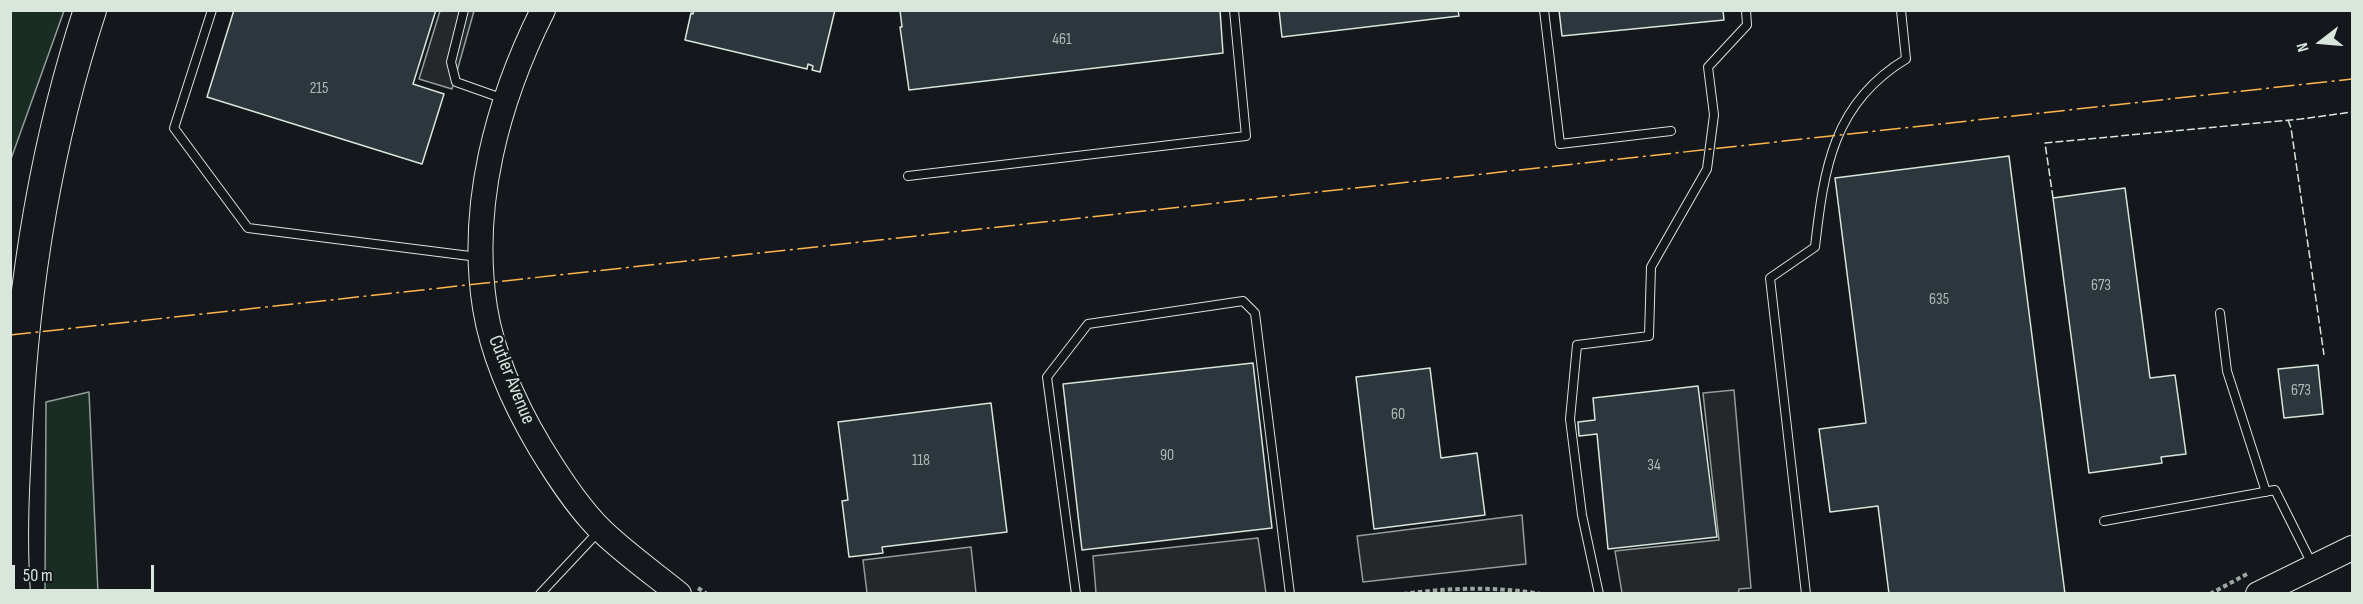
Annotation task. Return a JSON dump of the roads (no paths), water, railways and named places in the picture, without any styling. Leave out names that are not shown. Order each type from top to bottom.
[{"type":"highway","points":[[14,594],[13,474],[18,372],[26,292],[46,171],[70,73],[90,10]]},
{"type":"street","name":"Cutler Avenue","points":[[543,10],[504,99],[482,197],[480,258],[485,309],[498,360],[527,424],[555,472],[600,529],[633,558],[684,588]]},
{"type":"street","points":[[2258,594],[2352,548]]},
{"type":"lane","points":[[212,10],[174,128],[248,228],[480,258]]},
{"type":"lane","points":[[464,10],[451,62],[456,82],[504,99]]},
{"type":"lane","points":[[908,176],[1246,136],[1234,10]]},
{"type":"lane","points":[[1544,10],[1560,144],[1671,132]]},
{"type":"lane","points":[[1599,594],[1582,515],[1570,419],[1577,345],[1649,336],[1651,267],[1707,169],[1714,115],[1708,67],[1747,25],[1746,10]]},
{"type":"lane","points":[[1806,594],[1770,278],[1815,247],[1822,184],[1841,127],[1863,92],[1892,67],[1906,59],[1901,10]]},
{"type":"lane","points":[[1076,594],[1047,377],[1088,324],[1243,301],[1255,313],[1290,594]]},
{"type":"lane","points":[[2220,313],[2227,371],[2266,492]]},
{"type":"lane","points":[[2104,521],[2275,490],[2313,566]]},
{"type":"lane","points":[[540,594],[600,529]]}]
